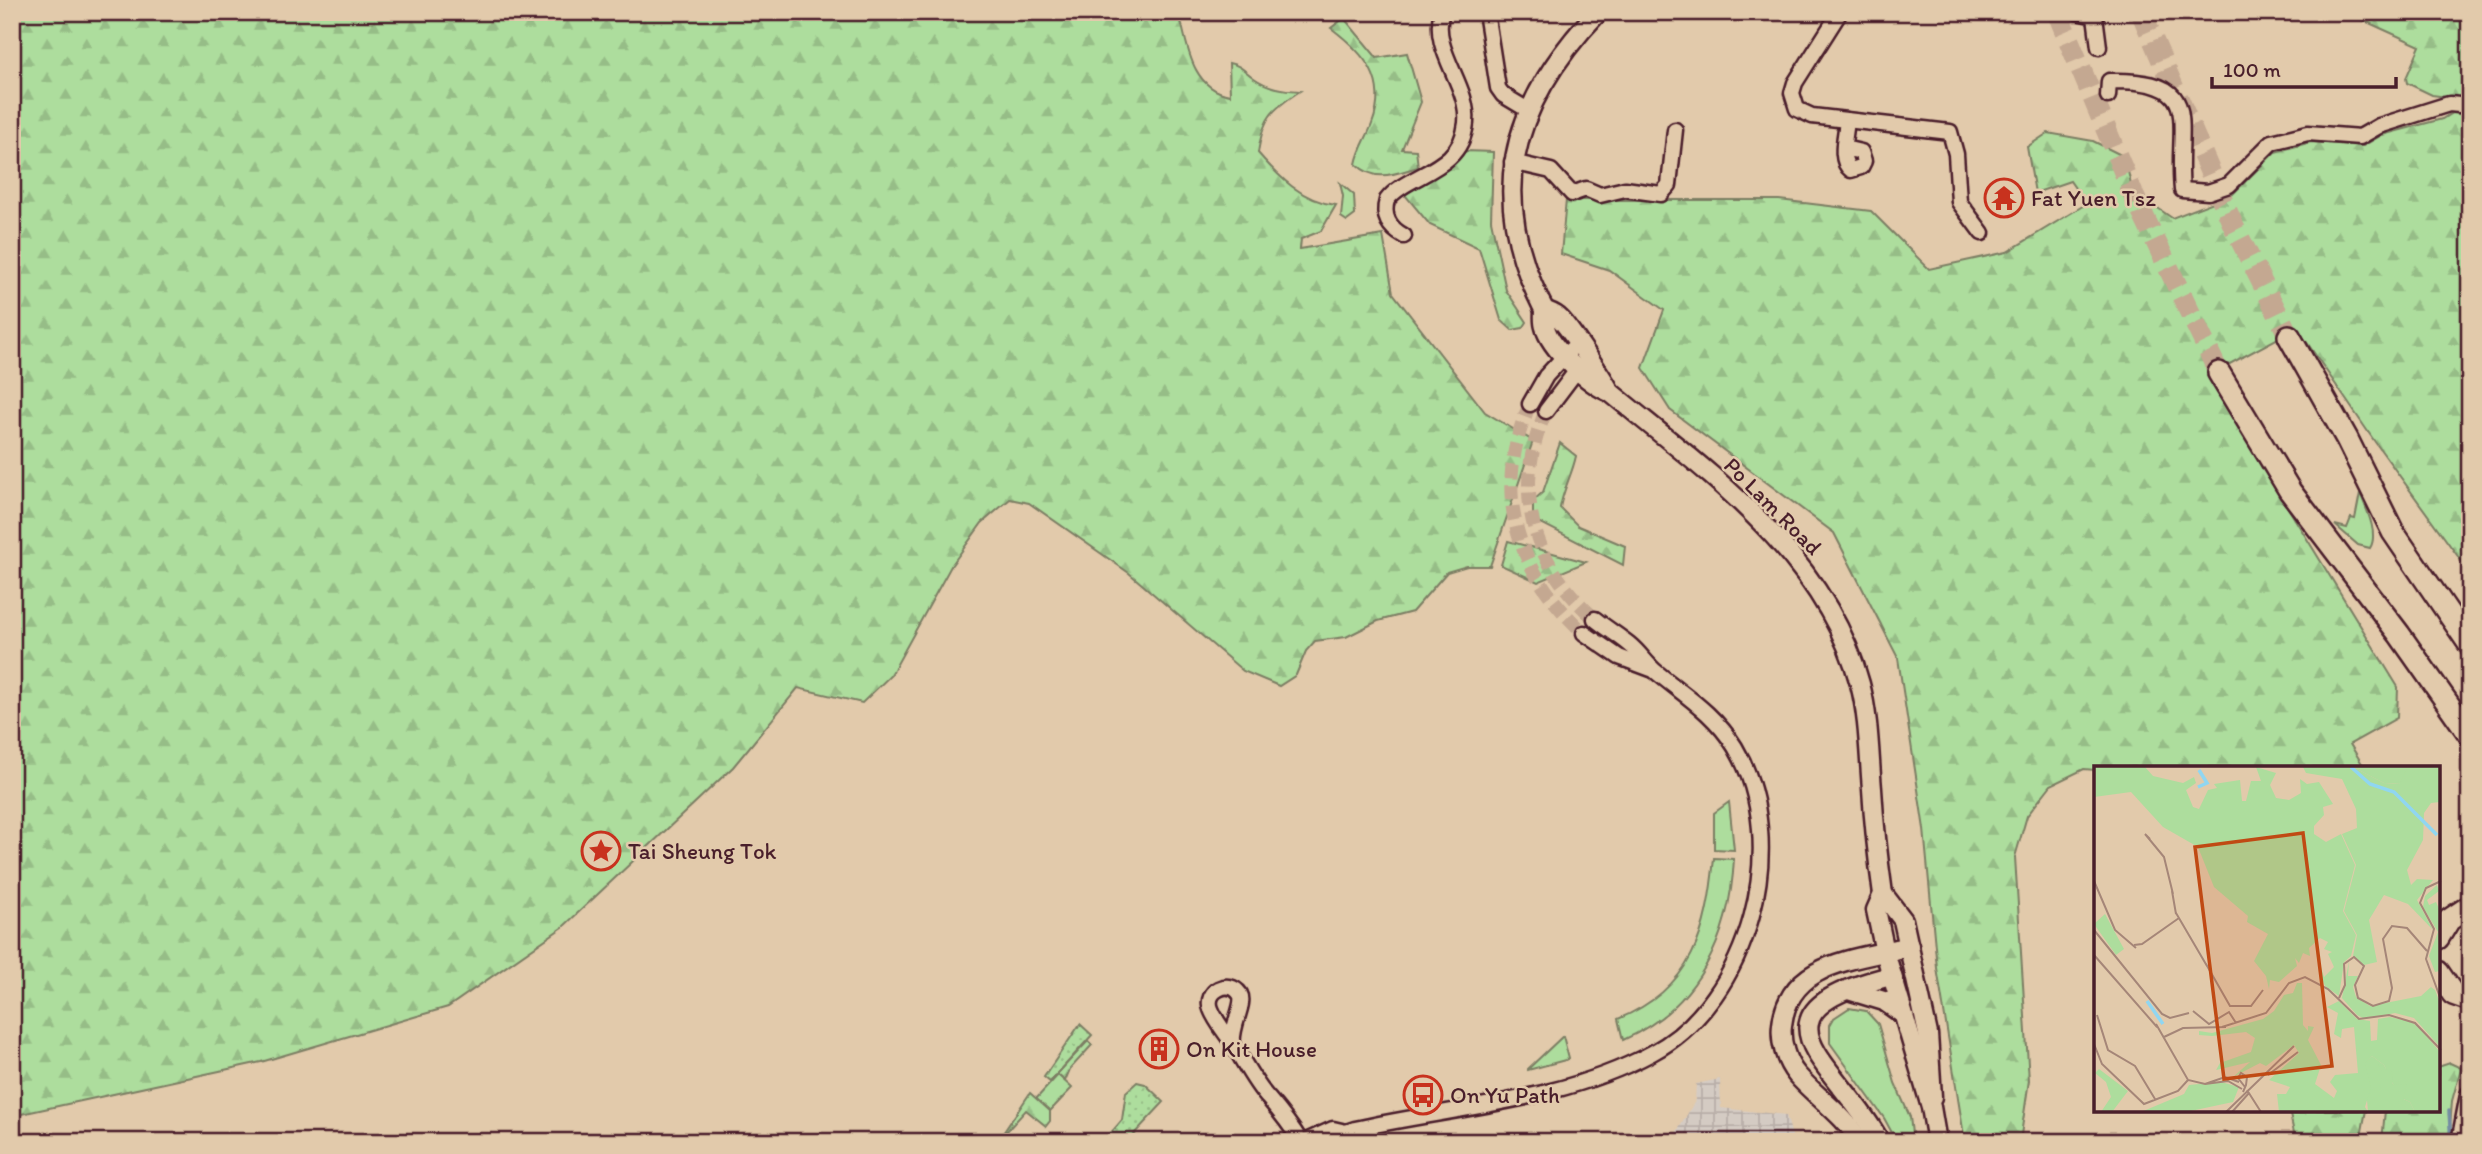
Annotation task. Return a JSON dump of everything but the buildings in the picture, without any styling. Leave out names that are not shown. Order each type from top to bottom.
[{"type":"highway","points":[[2289,336],[2347,439],[2393,532],[2470,645]]},
{"type":"highway","points":[[2219,373],[2290,491],[2399,634],[2470,735]]},
{"type":"highway","points":[[2440,936],[2449,920],[2470,906]]},
{"type":"highway","points":[[2440,975],[2454,994],[2470,1000]]},
{"type":"main road","points":[[1571,349],[1544,310],[1532,284],[1515,229],[1510,186],[1512,162],[1528,110],[1553,65],[1598,12]]},
{"type":"main road","name":"Po Lam Road","points":[[1571,349],[1572,375],[1609,392],[1687,456],[1785,546],[1836,618],[1855,670],[1864,708],[1883,894],[1876,909],[1897,949],[1928,1034],[1933,1079],[1931,1107]]},
{"type":"main road","name":"Po Lam Road","points":[[1571,349],[1605,378],[1609,392]]},
{"type":"main road","name":"Po Lam Road","points":[[1883,894],[1893,904],[1895,912],[1892,924],[1897,949],[1891,976],[1931,1107],[1937,1142]]},
{"type":"main road","points":[[1860,1142],[1840,1113],[1796,1074],[1782,1044],[1781,1028],[1790,996],[1813,972],[1828,965],[1897,949]]},
{"type":"main road","points":[[1880,1142],[1866,1118],[1816,1056],[1811,1044],[1811,1020],[1818,1006],[1829,996],[1891,976]]},
{"type":"main road","points":[[1847,990],[1884,1002],[1901,1013]]},
{"type":"main road","points":[[2462,1137],[2470,1095]]},
{"type":"street","points":[[1404,236],[1390,227],[1384,208],[1387,200],[1446,160],[1463,136],[1466,123],[1461,92],[1442,41],[1442,12]]},
{"type":"street","points":[[1486,12],[1498,88],[1503,95],[1528,110]]},
{"type":"street","points":[[1840,12],[1792,93],[1797,109],[1804,114],[1950,132],[1956,154],[1959,202],[1982,233]]},
{"type":"street","points":[[2077,12],[2095,16],[2099,47]]},
{"type":"street","points":[[2108,96],[2109,81],[2156,84],[2173,95],[2182,123],[2178,158],[2182,190],[2208,192],[2229,185],[2239,178],[2272,142],[2308,133],[2360,137],[2379,125],[2439,110],[2449,104],[2470,106]]},
{"type":"street","points":[[1844,148],[1847,120]]},
{"type":"street","points":[[1512,162],[1551,171],[1572,194],[1586,189],[1600,195],[1625,189],[1661,194],[1669,185],[1675,130]]},
{"type":"street","points":[[1530,404],[1546,376],[1571,349]]},
{"type":"street","points":[[1546,411],[1572,375]]},
{"type":"street","points":[[1233,1045],[1232,1028],[1242,999],[1230,987],[1217,989],[1211,996],[1213,1013],[1233,1045],[1268,1099],[1283,1113],[1303,1142],[1332,1129],[1341,1137],[1500,1102],[1633,1062],[1682,1034],[1720,992],[1737,958],[1754,901],[1759,855],[1756,803],[1743,762],[1725,732],[1706,710],[1595,619]]},
{"type":"street","points":[[1584,633],[1619,657],[1656,671]]},
{"type":"street","points":[[1213,1013],[1227,1020],[1237,1015]]},
{"type":"street","points":[[1268,1099],[1273,1115],[1290,1142]]},
{"type":"shaded area","points":[[1720,1079],[1721,1108],[1786,1115],[1794,1142],[1671,1142],[1695,1101],[1696,1084]]},
{"type":"green space","points":[[12,12],[1128,12],[1147,20],[1156,12],[1179,12],[1193,63],[1199,75],[1217,91],[1230,95],[1229,63],[1265,84],[1300,91],[1270,116],[1258,153],[1283,179],[1302,193],[1324,203],[1336,205],[1321,231],[1301,239],[1300,249],[1383,235],[1393,293],[1485,412],[1533,441],[1490,566],[1467,566],[1447,572],[1412,612],[1378,621],[1346,637],[1315,641],[1306,651],[1296,675],[1279,686],[1243,671],[1129,573],[1029,503],[1010,499],[982,523],[951,566],[891,675],[862,703],[798,688],[733,767],[563,927],[448,1007],[261,1062],[12,1116]]},
{"type":"green space","points":[[2345,12],[2470,12],[2470,100],[2432,95],[2407,83],[2406,78],[2420,46]]},
{"type":"green space","points":[[1344,18],[1377,58],[1407,53],[1421,102],[1402,149],[1416,150],[1418,167],[1378,175],[1363,170],[1356,164],[1372,124],[1377,94],[1375,81],[1363,58],[1331,28]]},
{"type":"green space","points":[[2452,113],[2470,115],[2470,573],[2297,328],[2207,376],[2398,687],[2397,718],[2350,744],[2363,766],[2094,766],[2094,770],[2084,769],[2051,785],[2027,816],[2015,857],[2029,1080],[2020,1142],[1965,1142],[1937,968],[1924,829],[1898,658],[1834,533],[1670,410],[1643,368],[1664,310],[1609,270],[1561,254],[1566,200],[1779,200],[1871,211],[1929,269],[2007,252],[2086,204],[2070,181],[2035,193],[2027,147],[2048,133],[2093,141],[2125,157],[2132,190],[2172,218],[2232,195],[2275,152],[2311,142],[2363,146],[2382,135],[2442,119]]},
{"type":"green space","points":[[1466,151],[1493,152],[1491,220],[1506,290],[1527,322],[1523,328],[1512,330],[1501,320],[1479,248],[1430,225],[1405,195]]},
{"type":"green space","points":[[1340,183],[1354,195],[1355,215],[1347,221],[1341,217],[1343,196]]},
{"type":"green space","points":[[1560,443],[1576,456],[1560,508],[1578,526],[1625,546],[1623,565],[1533,519],[1533,501],[1543,492]]},
{"type":"green space","points":[[2360,493],[2372,528],[2370,548],[2358,545],[2335,525],[2347,528],[2351,518],[2355,519]]},
{"type":"green space","points":[[1508,541],[1586,562],[1538,582],[1501,565]]},
{"type":"green space","points":[[1729,802],[1734,850],[1714,849],[1714,813]]},
{"type":"green space","points":[[1714,858],[1734,859],[1726,916],[1705,967],[1690,989],[1671,1009],[1649,1026],[1623,1040],[1618,1019],[1664,991],[1692,955],[1707,910]]},
{"type":"green space","points":[[1849,1008],[1866,1011],[1878,1024],[1895,1083],[1910,1117],[1913,1142],[1897,1142],[1884,1118],[1830,1043],[1830,1025],[1834,1018]]},
{"type":"green space","points":[[1080,1024],[1092,1035],[1050,1082],[1044,1077]]},
{"type":"green space","points":[[1563,1036],[1569,1059],[1528,1070],[1528,1069]]},
{"type":"green space","points":[[1088,1041],[1092,1045],[1070,1069],[1065,1081],[1057,1074]]},
{"type":"green space","points":[[2450,1063],[2461,1068],[2452,1101],[2449,1142],[2382,1142],[2385,1112],[2440,1112],[2440,1066]]},
{"type":"green space","points":[[1058,1075],[1072,1088],[1050,1111],[1036,1099]]},
{"type":"green space","points":[[1137,1082],[1145,1084],[1164,1102],[1134,1134],[1141,1142],[1103,1142],[1122,1120],[1126,1092]]},
{"type":"green space","points":[[1030,1093],[1050,1111],[1050,1121],[1046,1126],[1026,1110],[997,1142]]},
{"type":"green space","points":[[2289,1112],[2366,1112],[2360,1142],[2296,1142]]},
{"type":"waterway","points":[[2449,1111],[2451,1142]]},
{"type":"tunnel","points":[[2057,12],[2134,196],[2219,373]]},
{"type":"tunnel","points":[[2141,12],[2234,227],[2289,336]]},
{"type":"tunnel","points":[[1530,404],[1518,436],[1512,468],[1516,527],[1526,556],[1541,583],[1560,609],[1584,633]]},
{"type":"tunnel","points":[[1546,411],[1535,441],[1530,469],[1529,497],[1533,524],[1555,574],[1595,619]]},
{"type":"place","name":"Fat Yuen Tsz","points":[[2004,198]]},
{"type":"place","name":"Tai Sheung Tok","points":[[601,851]]},
{"type":"place","name":"On Kit House","points":[[1159,1049]]},
{"type":"place","name":"On Yu Path","points":[[1423,1095]]}]
